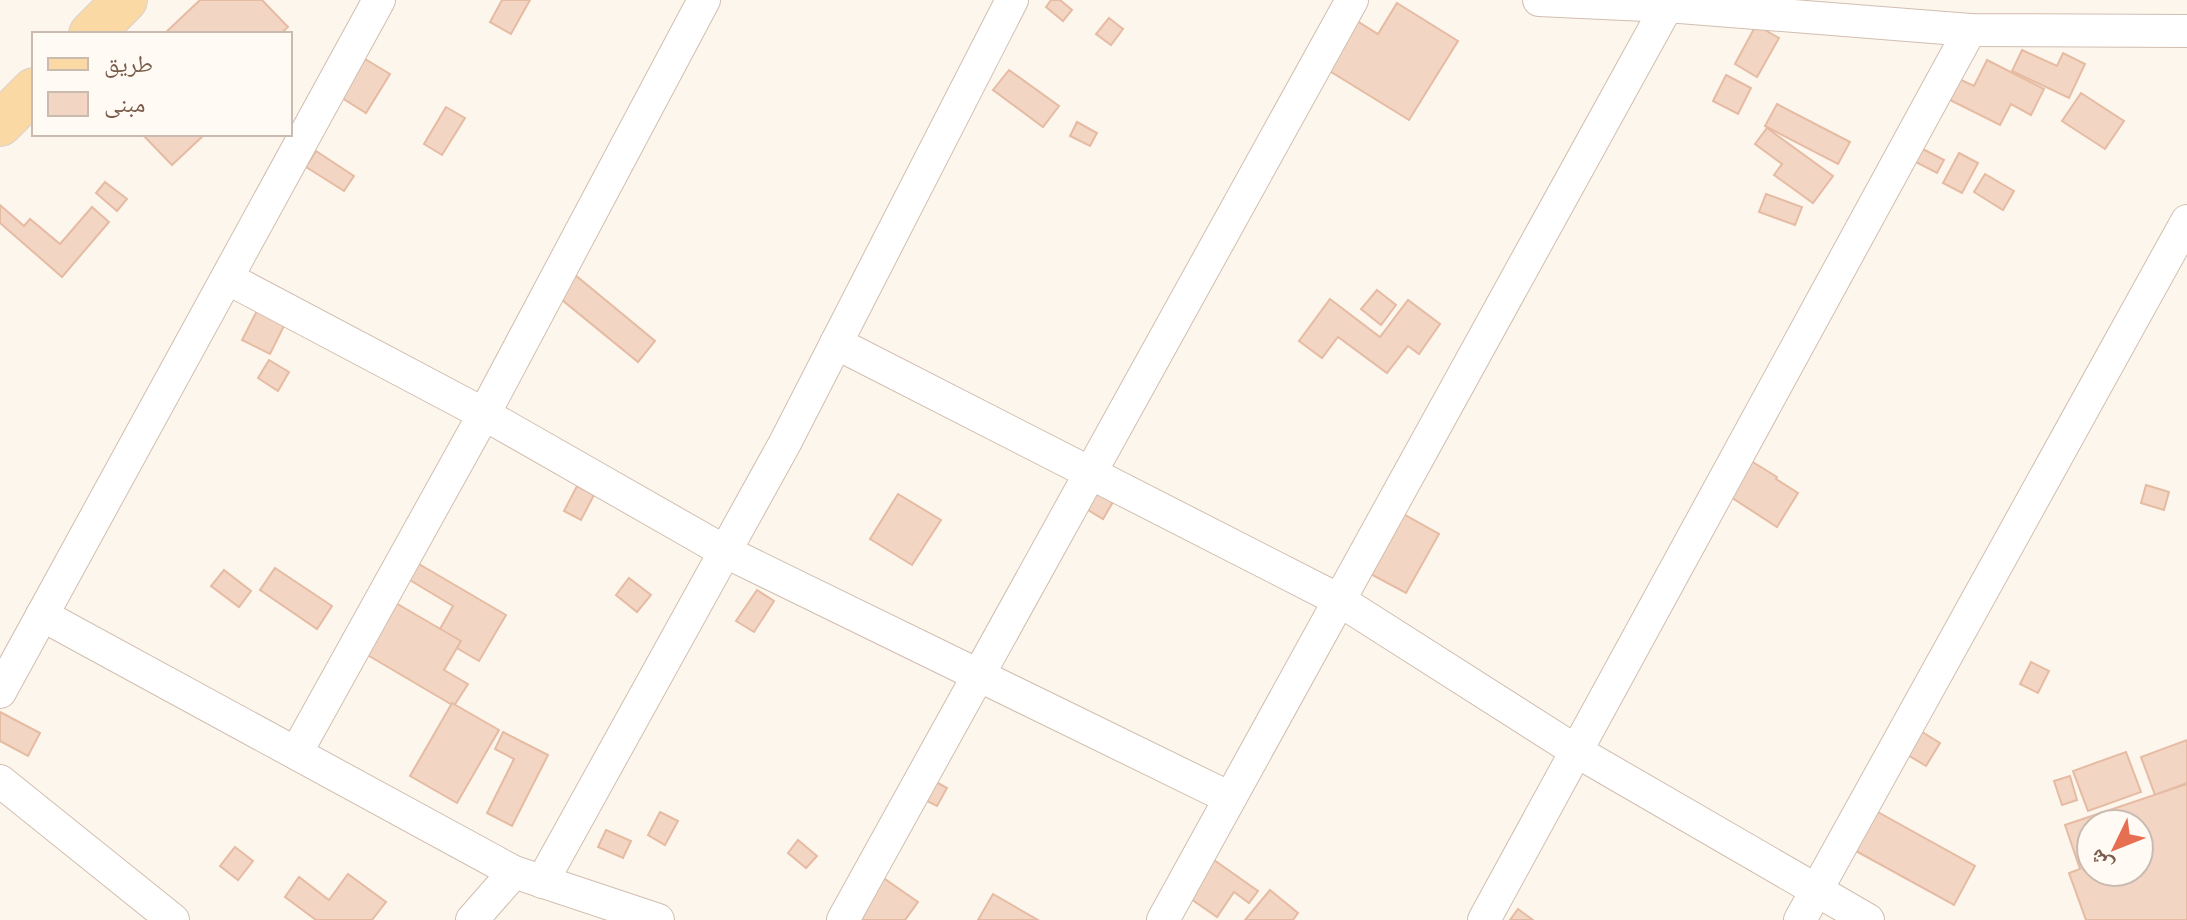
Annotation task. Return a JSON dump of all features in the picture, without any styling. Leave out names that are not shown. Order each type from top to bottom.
[{"type":"main road","points":[[93,32],[125,0]]},
{"type":"main road","points":[[0,124],[32,92]]},
{"type":"street","points":[[0,692],[379,0]]},
{"type":"street","points":[[296,753],[484,414],[704,0]]},
{"type":"street","points":[[472,920],[528,877],[724,551],[785,443],[1012,0]]},
{"type":"street","points":[[843,920],[1352,0]]},
{"type":"street","points":[[1539,0],[1667,6],[1970,30],[2187,31]]},
{"type":"street","points":[[1163,920],[1667,6]]},
{"type":"street","points":[[1484,920],[1970,30]]},
{"type":"street","points":[[1800,920],[2187,221]]},
{"type":"street","points":[[227,278],[484,414],[724,551],[1230,798]]},
{"type":"street","points":[[836,343],[1339,600],[1576,751],[1868,920]]},
{"type":"street","points":[[42,615],[528,877],[658,920]]},
{"type":"street","points":[[0,781],[173,920]]},
{"type":"building","points":[[200,0],[262,0],[288,27],[282,32],[166,32]]},
{"type":"building","points":[[502,0],[530,0],[511,34],[490,22]]},
{"type":"building","points":[[1051,0],[1060,0],[1072,10],[1063,21],[1046,7]]},
{"type":"building","points":[[1397,3],[1458,41],[1409,120],[1323,67],[1352,18],[1378,34]]},
{"type":"building","points":[[1109,18],[1123,29],[1111,45],[1096,34]]},
{"type":"building","points":[[1756,25],[1779,38],[1757,77],[1735,64]]},
{"type":"building","points":[[2022,50],[2057,66],[2063,53],[2085,64],[2069,98],[2012,71]]},
{"type":"building","points":[[365,59],[390,74],[366,113],[342,98]]},
{"type":"building","points":[[1987,60],[2044,89],[2031,115],[2011,104],[2000,125],[1946,98],[1957,78],[1974,86]]},
{"type":"building","points":[[1009,70],[1059,106],[1043,127],[993,90]]},
{"type":"building","points":[[1726,75],[1751,88],[1738,114],[1713,101]]},
{"type":"building","points":[[2081,93],[2124,121],[2105,149],[2062,121]]},
{"type":"building","points":[[1777,104],[1850,142],[1838,164],[1765,126]]},
{"type":"building","points":[[446,107],[465,118],[442,155],[424,144]]},
{"type":"building","points":[[1077,122],[1097,133],[1090,146],[1070,136]]},
{"type":"building","points":[[1767,128],[1833,176],[1813,203],[1774,175],[1782,164],[1755,144]]},
{"type":"building","points":[[144,136],[203,136],[172,165]]},
{"type":"building","points":[[1917,146],[1944,160],[1937,173],[1910,159]]},
{"type":"building","points":[[316,151],[354,176],[344,191],[306,167]]},
{"type":"building","points":[[1959,153],[1978,163],[1962,193],[1943,183]]},
{"type":"building","points":[[1985,174],[2014,191],[2003,210],[1974,192]]},
{"type":"building","points":[[105,182],[127,199],[117,211],[96,193]]},
{"type":"building","points":[[1766,194],[1802,207],[1795,225],[1759,212]]},
{"type":"building","points":[[0,205],[24,226],[30,219],[60,244],[92,207],[109,222],[62,277],[0,223]]},
{"type":"building","points":[[574,274],[655,341],[638,362],[556,295]]},
{"type":"building","points":[[1377,290],[1396,305],[1381,325],[1361,309]]},
{"type":"building","points":[[1330,299],[1380,337],[1408,300],[1440,324],[1419,354],[1408,346],[1387,373],[1338,337],[1322,358],[1299,341]]},
{"type":"building","points":[[260,305],[287,320],[270,354],[242,340]]},
{"type":"building","points":[[269,360],[289,372],[278,391],[258,378]]},
{"type":"building","points":[[1748,459],[1798,493],[1777,527],[1726,494]]},
{"type":"building","points":[[1095,475],[1120,490],[1103,519],[1078,504]]},
{"type":"building","points":[[2146,485],[2169,492],[2164,510],[2141,503]]},
{"type":"building","points":[[577,486],[594,495],[581,520],[564,511]]},
{"type":"building","points":[[898,494],[941,520],[912,565],[870,539]]},
{"type":"building","points":[[1398,511],[1439,534],[1406,593],[1365,571]]},
{"type":"building","points":[[407,557],[506,615],[479,661],[436,636],[453,606],[398,573]]},
{"type":"building","points":[[275,568],[332,606],[317,629],[260,590]]},
{"type":"building","points":[[224,570],[251,591],[239,607],[211,586]]},
{"type":"building","points":[[629,578],[651,595],[637,612],[616,595]]},
{"type":"building","points":[[757,590],[774,601],[754,632],[736,621]]},
{"type":"building","points":[[389,599],[461,641],[444,670],[468,684],[454,706],[359,650]]},
{"type":"building","points":[[2031,662],[2049,671],[2038,693],[2020,684]]},
{"type":"building","points":[[452,703],[499,730],[457,803],[410,776]]},
{"type":"building","points":[[0,712],[40,733],[28,756],[0,741]]},
{"type":"building","points":[[1919,730],[1940,743],[1926,766],[1906,754]]},
{"type":"building","points":[[503,732],[548,755],[512,826],[487,813],[514,759],[495,749]]},
{"type":"building","points":[[2187,740],[2187,783],[2155,795],[2141,757]]},
{"type":"building","points":[[2126,752],[2141,792],[2096,808],[2087,808],[2073,771]]},
{"type":"building","points":[[925,776],[947,788],[937,806],[915,795]]},
{"type":"building","points":[[2070,776],[2077,800],[2062,805],[2054,781]]},
{"type":"building","points":[[2187,784],[2187,920],[2086,920],[2069,873],[2075,871],[2075,888],[2155,888],[2155,808],[2116,808]]},
{"type":"building","points":[[1867,806],[1975,866],[1954,905],[1845,845]]},
{"type":"building","points":[[660,812],[678,821],[665,845],[648,835]]},
{"type":"building","points":[[2075,822],[2075,854],[2065,825]]},
{"type":"building","points":[[606,830],[631,841],[623,858],[598,847]]},
{"type":"building","points":[[798,840],[817,856],[806,868],[788,853]]},
{"type":"building","points":[[235,847],[253,861],[238,880],[220,866]]},
{"type":"building","points":[[1207,855],[1258,891],[1249,903],[1234,892],[1217,917],[1181,892]]},
{"type":"building","points":[[872,870],[918,902],[905,920],[848,920]]},
{"type":"building","points":[[348,874],[386,902],[372,920],[316,920],[285,897],[299,877],[329,900]]},
{"type":"building","points":[[1270,890],[1298,913],[1293,920],[1245,920]]},
{"type":"building","points":[[993,894],[1038,920],[978,920]]},
{"type":"building","points":[[1518,909],[1533,920],[1510,920]]}]
